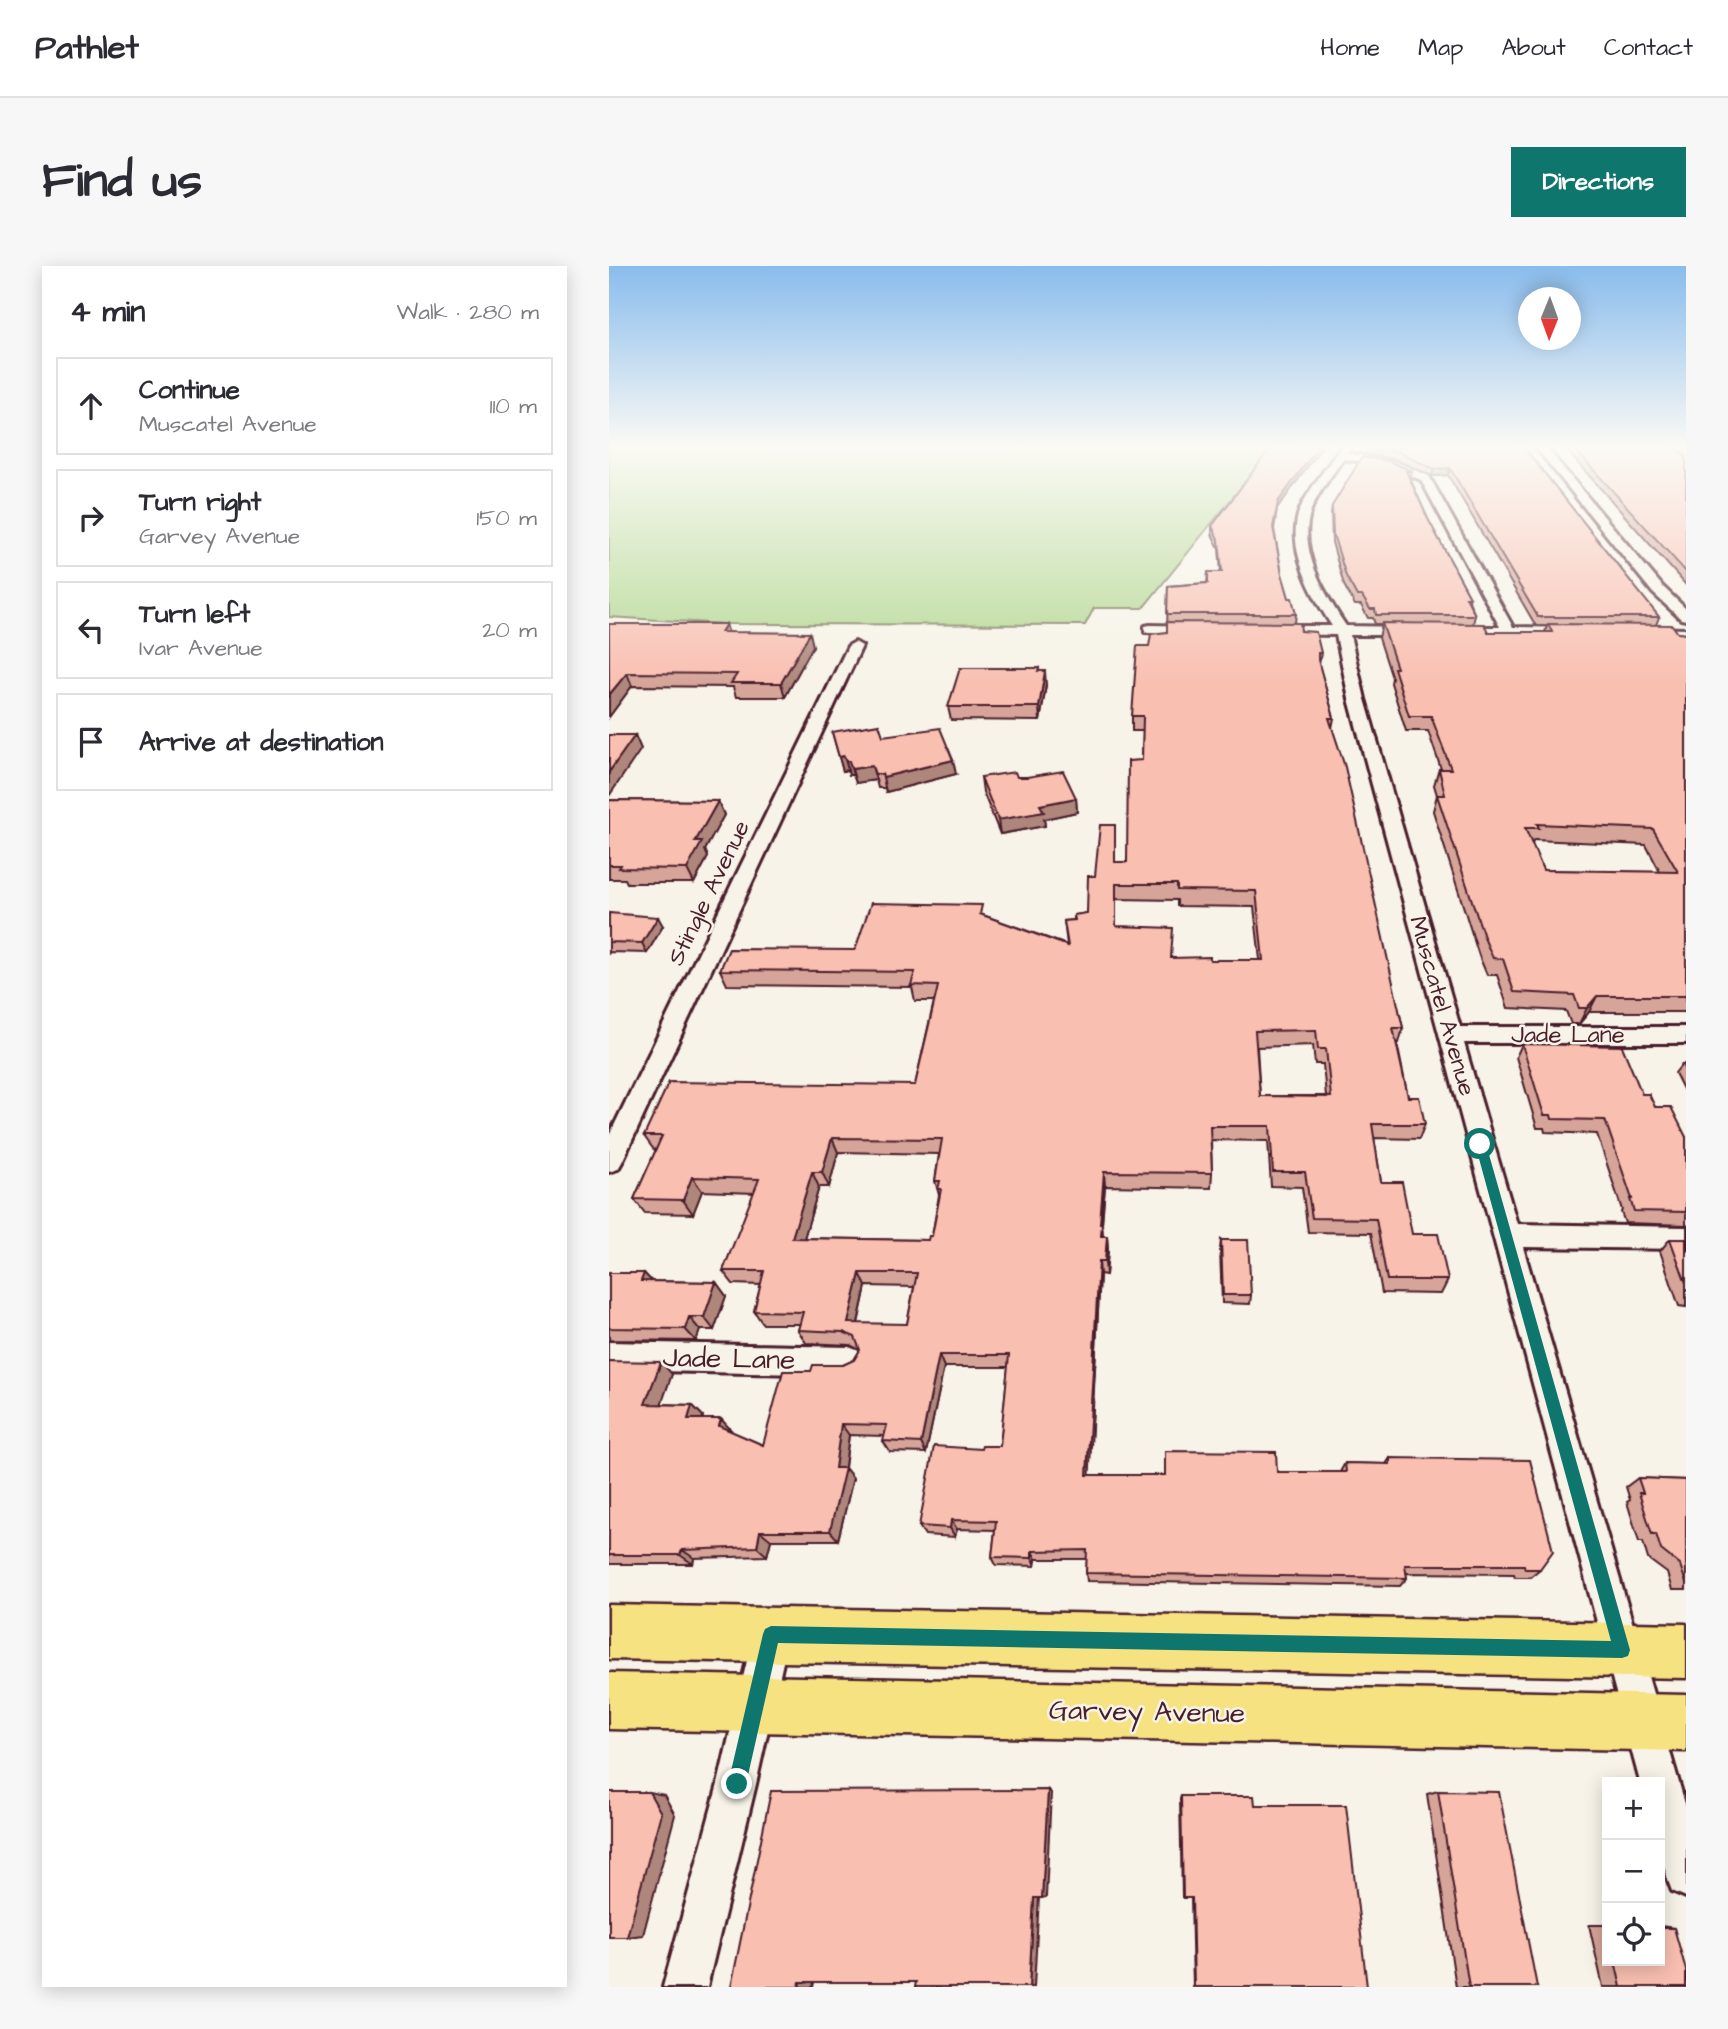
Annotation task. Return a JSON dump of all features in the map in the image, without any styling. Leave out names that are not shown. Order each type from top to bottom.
[{"type":"main road","points":[[609,1632],[1686,1651]]},
{"type":"main road","name":"Garvey Avenue","points":[[609,1701],[1664,1722]]},
{"type":"street","name":"Muscatel Avenue","points":[[1303,525],[1301,534],[1314,587],[1342,631],[1357,699],[1622,1650],[1664,1722],[1659,1777]]},
{"type":"street","points":[[1451,525],[1509,632]]},
{"type":"street","points":[[1605,525],[1658,590],[1686,615]]},
{"type":"street","points":[[1150,629],[1217,630]]},
{"type":"street","points":[[1258,630],[1591,632]]},
{"type":"street","points":[[1632,632],[1686,633]]},
{"type":"street","name":"Stingle Avenue","points":[[609,1162],[855,646]]},
{"type":"street","name":"Jade Lane","points":[[1450,1035],[1686,1035]]},
{"type":"street","points":[[1506,1235],[1686,1238]]},
{"type":"street","name":"Jade Lane","points":[[609,1356],[849,1361]]},
{"type":"street","points":[[685,1987],[771,1634]]},
{"type":"street","name":"Muscatel Avenue","points":[[1665,1804],[1686,1877]]},
{"type":"green space","points":[[609,525],[1210,525],[1143,608],[1094,608],[1085,625],[727,624],[609,617]]},
{"type":"building","points":[[1273,525],[1282,574],[1296,614],[1167,614],[1168,586],[1208,583],[1208,572],[1222,572],[1219,541],[1212,526]]},
{"type":"building","points":[[1333,525],[1431,525],[1470,597],[1466,597],[1475,615],[1376,615],[1375,609],[1370,609],[1362,596],[1357,596],[1346,576]]},
{"type":"building","points":[[1484,525],[1586,525],[1659,617],[1538,617]]},
{"type":"building","points":[[1644,525],[1686,525],[1686,572]]},
{"type":"building","points":[[1167,622],[1300,623],[1301,631],[1316,632],[1321,653],[1318,653],[1318,660],[1334,718],[1329,718],[1345,767],[1403,1028],[1393,1028],[1408,1097],[1419,1097],[1425,1124],[1372,1124],[1381,1182],[1402,1182],[1412,1234],[1438,1234],[1448,1280],[1387,1280],[1376,1219],[1312,1218],[1305,1172],[1273,1172],[1270,1126],[1210,1126],[1212,1173],[1104,1172],[1100,1224],[1101,1236],[1107,1236],[1105,1261],[1099,1261],[1087,1475],[1165,1475],[1165,1451],[1276,1452],[1277,1472],[1346,1472],[1345,1463],[1390,1464],[1390,1458],[1530,1460],[1553,1551],[1540,1569],[1525,1569],[1524,1565],[1405,1565],[1407,1578],[1086,1573],[1087,1550],[1032,1551],[1032,1558],[992,1557],[996,1521],[951,1520],[950,1528],[919,1526],[934,1446],[981,1449],[982,1446],[1000,1446],[1009,1355],[939,1355],[921,1443],[883,1441],[887,1425],[841,1424],[835,1468],[845,1468],[830,1531],[760,1531],[757,1547],[682,1550],[680,1555],[609,1555],[609,1361],[661,1362],[645,1404],[692,1405],[688,1419],[721,1419],[719,1426],[763,1445],[783,1371],[811,1371],[813,1365],[843,1365],[854,1360],[860,1350],[855,1337],[843,1332],[798,1330],[803,1312],[754,1311],[764,1271],[723,1271],[759,1179],[692,1177],[683,1200],[634,1199],[662,1136],[644,1136],[669,1082],[915,1085],[938,986],[911,985],[915,972],[720,970],[729,949],[855,950],[871,903],[982,905],[980,914],[1068,946],[1064,921],[1075,920],[1074,915],[1087,913],[1088,876],[1095,876],[1100,825],[1115,825],[1115,862],[1127,862],[1128,761],[1142,760],[1143,716],[1132,716],[1137,646],[1149,646],[1151,634],[1167,632]],"holes":[[[1116,884],[1177,884],[1177,890],[1256,891],[1263,960],[1171,958],[1173,928],[1116,926]],[[1316,1030],[1318,1049],[1326,1049],[1331,1097],[1260,1096],[1255,1031]],[[832,1138],[942,1139],[935,1181],[940,1181],[938,1189],[941,1189],[932,1236],[929,1236],[928,1240],[792,1238],[812,1172],[822,1172]],[[860,1273],[917,1273],[907,1324],[848,1323]]]},
{"type":"building","points":[[1382,623],[1484,624],[1488,632],[1552,632],[1548,624],[1672,625],[1678,633],[1686,634],[1686,996],[1597,996],[1587,1008],[1579,1008],[1574,995],[1514,992],[1503,959],[1493,958],[1485,940],[1437,795],[1445,795],[1439,769],[1451,769],[1431,716],[1409,716],[1394,668],[1397,668]],"holes":[[[1537,824],[1653,829],[1678,872],[1543,870],[1525,828],[1539,828]]]},
{"type":"building","points":[[609,624],[726,624],[721,632],[810,633],[781,683],[731,683],[737,674],[627,673],[609,695]]},
{"type":"building","points":[[960,668],[1039,668],[1038,671],[1045,671],[1039,707],[948,707]]},
{"type":"building","points":[[879,724],[883,736],[940,728],[953,760],[883,777],[882,774],[875,774],[872,766],[852,769],[844,756],[839,757],[832,732]]},
{"type":"building","points":[[609,735],[635,735],[609,772]]},
{"type":"building","points":[[1063,771],[1076,798],[1040,805],[1044,812],[998,820],[981,777],[1015,772],[1017,777],[1027,777]]},
{"type":"building","points":[[609,800],[718,801],[695,842],[702,842],[687,869],[619,868],[621,865],[609,865]]},
{"type":"building","points":[[609,913],[658,917],[642,943],[609,942]]},
{"type":"building","points":[[1522,1044],[1622,1046],[1642,1094],[1649,1094],[1655,1107],[1671,1107],[1686,1137],[1686,1212],[1634,1211],[1605,1120],[1552,1119],[1551,1115],[1544,1115]]},
{"type":"building","points":[[1670,1239],[1686,1239],[1686,1283]]},
{"type":"building","points":[[1221,1240],[1248,1240],[1251,1295],[1223,1295]]},
{"type":"building","points":[[609,1273],[644,1273],[641,1281],[716,1282],[704,1317],[689,1317],[685,1329],[609,1328]]},
{"type":"building","points":[[1638,1478],[1686,1480],[1686,1583],[1680,1565],[1661,1550],[1656,1534],[1652,1534],[1639,1493],[1643,1493]]},
{"type":"building","points":[[1048,1790],[1042,1898],[1034,1898],[1029,1987],[915,1987],[916,1982],[800,1982],[799,1987],[731,1987],[771,1791]]},
{"type":"building","points":[[1438,1791],[1499,1792],[1537,1987],[1469,1987]]},
{"type":"building","points":[[609,1792],[649,1792],[661,1813],[627,1937],[609,1937]]},
{"type":"building","points":[[1181,1796],[1254,1796],[1255,1805],[1346,1805],[1367,1987],[1194,1987],[1192,1898],[1183,1898]]},
{"type":"building","points":[[1665,1928],[1674,1928],[1686,1970],[1686,1987],[1621,1987],[1616,1966],[1665,1966]]},
{"type":"route","points":[[737,1784],[771,1634],[1622,1650],[1480,1144]]}]
